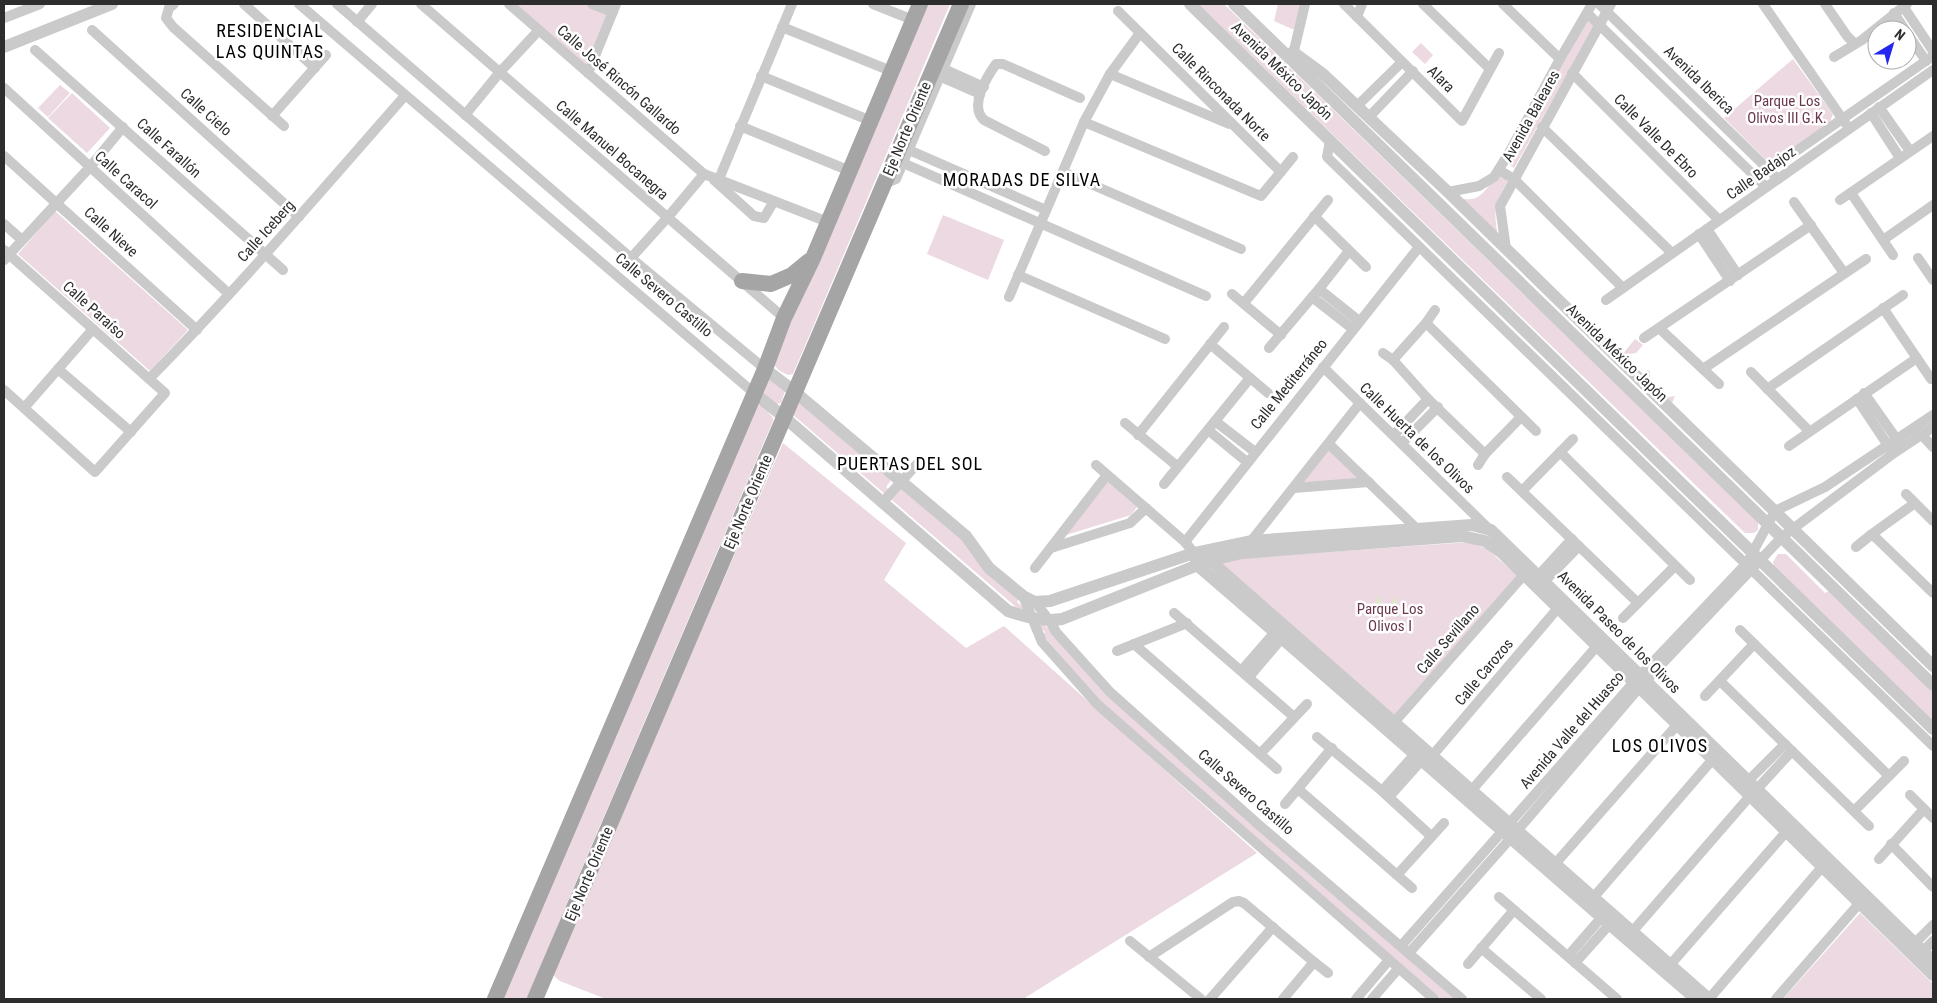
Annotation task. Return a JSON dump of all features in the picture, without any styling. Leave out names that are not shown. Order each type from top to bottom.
[{"type":"main road","points":[[496,999],[765,369],[784,318],[813,258],[920,4]]},
{"type":"main road","name":"Eje Norte Oriente","points":[[535,999],[883,184],[956,27],[961,4]]},
{"type":"main road","points":[[742,281],[771,284],[792,275],[813,258]]},
{"type":"street","points":[[4,18],[40,4]]},
{"type":"street","points":[[4,47],[112,4]]},
{"type":"street","points":[[174,4],[169,8],[166,18],[173,27],[284,126]]},
{"type":"street","points":[[244,4],[314,68]]},
{"type":"street","name":"Calle Severo Castillo","points":[[299,4],[784,417],[1008,611]]},
{"type":"street","name":"Calle Severo Castillo","points":[[337,4],[631,258],[795,392],[966,536],[989,568],[1023,596],[1035,602],[1056,632],[1110,692],[1259,825],[1462,999]]},
{"type":"street","points":[[357,22],[372,4]]},
{"type":"street","name":"Calle Manuel Bocanegra","points":[[421,4],[784,318]]},
{"type":"street","name":"Calle José Rincón Gallardo","points":[[509,4],[711,176],[754,216],[764,218],[774,201]]},
{"type":"street","points":[[588,72],[614,8],[592,4]]},
{"type":"street","points":[[631,258],[711,176],[740,126],[792,4]]},
{"type":"street","points":[[873,4],[913,20]]},
{"type":"street","points":[[883,184],[896,179],[904,163],[943,73],[956,27],[972,4]]},
{"type":"street","name":"Avenida México Japón","points":[[1190,4],[1753,562],[1933,746]]},
{"type":"street","name":"Avenida México Japón","points":[[1234,4],[1278,46],[1323,74],[1448,192],[1933,666]]},
{"type":"street","points":[[1292,55],[1305,4]]},
{"type":"street","name":"Alara","points":[[1344,4],[1462,120],[1498,53]]},
{"type":"street","points":[[1358,17],[1362,4]]},
{"type":"street","points":[[1423,4],[1490,69]]},
{"type":"street","points":[[1503,4],[1560,59]]},
{"type":"street","points":[[1763,4],[1849,129]]},
{"type":"street","points":[[1825,4],[1854,43]]},
{"type":"street","points":[[1834,57],[1854,43],[1862,40],[1905,5],[1933,51]]},
{"type":"street","name":"Avenida Baleares","points":[[1506,249],[1500,206],[1599,24],[1605,6]]},
{"type":"street","name":"Avenida Iberica","points":[[1605,6],[1778,179]]},
{"type":"street","name":"Avenida Baleares","points":[[1448,192],[1479,186],[1494,177],[1509,154],[1590,8]]},
{"type":"street","name":"Avenida Iberica","points":[[1590,8],[1599,24],[1766,187]]},
{"type":"street","name":"Calle Rinconada Norte","points":[[1118,11],[1281,172]]},
{"type":"street","points":[[1894,13],[1899,20]]},
{"type":"street","points":[[782,26],[891,71]]},
{"type":"street","name":"Calle Cielo","points":[[92,30],[299,217]]},
{"type":"street","points":[[465,115],[500,72],[539,30]]},
{"type":"street","points":[[1009,297],[1084,122],[1110,74],[1140,33]]},
{"type":"street","points":[[1917,43],[1930,58]]},
{"type":"street","name":"Calle Farallón","points":[[35,50],[283,270]]},
{"type":"street","points":[[272,116],[326,55]]},
{"type":"street","name":"Avenida México Japón","points":[[1292,55],[1933,685]]},
{"type":"street","name":"Calle Badajoz","points":[[1758,179],[1769,169],[1930,58]]},
{"type":"street","points":[[1357,106],[1402,62]]},
{"type":"street","points":[[1045,150],[984,120],[979,115],[982,91],[996,64],[1003,64],[1080,98]]},
{"type":"street","name":"Calle Badajoz","points":[[1606,300],[1933,70]]},
{"type":"street","points":[[1369,118],[1413,71]]},
{"type":"street","points":[[943,73],[982,91]]},
{"type":"street","name":"Calle Valle De Ebro","points":[[1572,73],[1719,220]]},
{"type":"street","points":[[1110,74],[1235,127]]},
{"type":"street","points":[[761,76],[871,121]]},
{"type":"street","name":"Calle Caracol","points":[[4,88],[229,294]]},
{"type":"street","points":[[1683,106],[1694,96]]},
{"type":"street","name":"Calle Iceberg","points":[[149,379],[197,330],[265,255],[402,99]]},
{"type":"street","points":[[1875,110],[1910,151]]},
{"type":"street","points":[[1875,110],[1900,158]]},
{"type":"street","points":[[1084,122],[1261,196],[1293,157]]},
{"type":"street","points":[[740,126],[850,171]]},
{"type":"street","points":[[5,255],[22,240],[90,168],[124,127]]},
{"type":"street","points":[[1542,127],[1672,253]]},
{"type":"street","points":[[1840,200],[1933,136]]},
{"type":"street","name":"Avenida México Japón","points":[[1330,141],[1327,157],[1419,247],[1933,729]]},
{"type":"street","points":[[909,150],[1046,210]]},
{"type":"street","name":"Calle Nieve","points":[[4,156],[197,330]]},
{"type":"street","points":[[904,163],[1206,296]]},
{"type":"street","points":[[1499,170],[1514,179],[1624,288]]},
{"type":"street","points":[[1063,172],[1241,249]]},
{"type":"street","points":[[960,187],[964,174]]},
{"type":"street","name":"Calle José Rincón Gallardo","points":[[711,176],[828,222]]},
{"type":"street","points":[[1851,193],[1894,255]]},
{"type":"street","points":[[1244,303],[1328,200]]},
{"type":"street","points":[[1794,202],[1844,273]]},
{"type":"street","points":[[1883,240],[1933,205]]},
{"type":"street","points":[[1314,216],[1366,267]]},
{"type":"street","points":[[4,224],[22,240]]},
{"type":"street","points":[[1644,338],[1811,225]]},
{"type":"street","points":[[1703,232],[1734,278]]},
{"type":"street","name":"Calle Mediterráneo","points":[[1186,541],[1254,452],[1419,247]]},
{"type":"street","points":[[1269,348],[1320,289],[1349,250]]},
{"type":"street","name":"Calle Paraíso","points":[[5,255],[165,393],[131,432]]},
{"type":"street","points":[[1918,258],[1933,279]]},
{"type":"street","points":[[1703,369],[1866,259]]},
{"type":"street","points":[[1018,276],[1165,339]]},
{"type":"street","points":[[1320,289],[1356,325]]},
{"type":"street","points":[[1232,294],[1281,335]]},
{"type":"street","points":[[1767,388],[1903,295]]},
{"type":"street","points":[[1312,297],[1356,325]]},
{"type":"street","points":[[1883,308],[1931,379]]},
{"type":"street","points":[[1393,360],[1435,310]]},
{"type":"street","points":[[1426,323],[1536,431]]},
{"type":"street","points":[[1138,435],[1224,327]]},
{"type":"street","points":[[1659,328],[1718,384]]},
{"type":"street","points":[[24,408],[93,329]]},
{"type":"street","points":[[1581,341],[1591,332]]},
{"type":"street","points":[[1210,344],[1268,393]]},
{"type":"street","points":[[1383,353],[1393,360],[1428,398],[1485,454]]},
{"type":"street","points":[[1789,446],[1916,358]]},
{"type":"street","name":"Calle Huerta de los Olivos","points":[[1322,367],[1491,530]]},
{"type":"street","points":[[4,390],[95,472],[131,432],[58,369]]},
{"type":"street","points":[[1751,372],[1809,431]]},
{"type":"street","points":[[1164,484],[1250,378]]},
{"type":"street","points":[[1861,396],[1895,446]]},
{"type":"street","points":[[1398,439],[1428,398]]},
{"type":"street","points":[[1242,553],[1360,403]]},
{"type":"street","points":[[1398,439],[1438,407]]},
{"type":"street","points":[[1478,465],[1485,454],[1521,417]]},
{"type":"street","points":[[1215,421],[1254,452]]},
{"type":"street","name":"Avenida Valle del Huasco","points":[[1753,562],[1767,523],[1775,511],[1825,487],[1932,422]]},
{"type":"street","points":[[1125,423],[1177,466]]},
{"type":"street","points":[[1675,433],[1685,423]]},
{"type":"street","points":[[1208,430],[1247,462]]},
{"type":"street","points":[[1918,431],[1933,447]]},
{"type":"street","points":[[1522,491],[1573,439]]},
{"type":"street","points":[[1329,444],[1416,528]]},
{"type":"street","name":"Avenida Valle del Huasco","points":[[1409,953],[1510,832],[1640,682],[1753,562],[1792,528],[1895,446]]},
{"type":"street","points":[[1560,452],[1690,580]]},
{"type":"street","points":[[882,503],[917,464]]},
{"type":"street","points":[[1096,465],[1186,541],[1278,635],[1391,726]]},
{"type":"street","points":[[1035,568],[1107,474]]},
{"type":"street","points":[[1507,477],[1638,603]]},
{"type":"street","points":[[1294,488],[1369,482]]},
{"type":"street","points":[[1906,494],[1933,521]]},
{"type":"street","points":[[1856,547],[1915,503]]},
{"type":"street","points":[[1051,548],[1130,523],[1146,508]]},
{"type":"street","name":"Avenida Paseo de los Olivos","points":[[1035,602],[1050,601],[1201,558],[1251,541],[1472,525],[1491,530],[1640,682],[1752,789],[1863,900],[1933,975]]},
{"type":"street","points":[[1872,534],[1933,593]]},
{"type":"street","name":"Avenida Paseo de los Olivos","points":[[1008,611],[1050,621],[1062,619],[1201,558],[1242,553],[1462,536],[1485,541],[1534,574],[1558,608],[1597,646],[1640,682],[1677,725],[1713,759],[1752,789],[1786,832],[1822,867],[1919,947],[1933,961]]},
{"type":"street","name":"Calle Sevillano","points":[[1391,726],[1534,574],[1576,542]]},
{"type":"street","points":[[1201,558],[1391,726],[1423,757],[1510,832],[1605,921],[1696,999]]},
{"type":"street","points":[[1623,618],[1675,566]]},
{"type":"street","points":[[1023,596],[1042,642],[1097,704],[1434,999]]},
{"type":"street","name":"Calle Carozos","points":[[1385,794],[1423,757],[1558,608]]},
{"type":"street","points":[[1174,613],[1294,717]]},
{"type":"street","points":[[1117,652],[1187,623]]},
{"type":"street","points":[[1740,630],[1889,776]]},
{"type":"street","points":[[1246,674],[1278,635]]},
{"type":"street","points":[[1134,644],[1277,769]]},
{"type":"street","points":[[1705,696],[1754,644]]},
{"type":"street","points":[[1471,791],[1597,646]]},
{"type":"street","points":[[1720,681],[1869,826]]},
{"type":"street","points":[[1260,754],[1307,704]]},
{"type":"street","points":[[1555,864],[1677,725]]},
{"type":"street","points":[[1318,737],[1431,836]]},
{"type":"street","points":[[1632,932],[1788,747]]},
{"type":"street","points":[[1285,804],[1332,748]]},
{"type":"street","points":[[1423,757],[1471,791],[1510,832],[1555,864],[1709,999],[1822,867]]},
{"type":"street","points":[[1593,898],[1713,759]]},
{"type":"street","points":[[1854,811],[1904,761]]},
{"type":"street","points":[[1298,789],[1412,888]]},
{"type":"street","points":[[1910,795],[1933,818]]},
{"type":"street","points":[[1878,858],[1924,809]]},
{"type":"street","points":[[1397,875],[1444,823]]},
{"type":"street","name":"Avenida Valle del Huasco","points":[[1401,946],[1510,832]]},
{"type":"street","points":[[1670,965],[1786,832]]},
{"type":"street","points":[[1891,844],[1933,887]]},
{"type":"street","points":[[1500,897],[1616,999]]},
{"type":"street","points":[[1776,999],[1863,900]]},
{"type":"street","points":[[1149,957],[1233,902],[1239,901],[1244,903],[1328,974]]},
{"type":"street","points":[[1468,964],[1514,910]]},
{"type":"street","points":[[1572,960],[1605,921]]},
{"type":"street","points":[[1919,947],[1933,925]]},
{"type":"street","points":[[1210,999],[1273,927]]},
{"type":"street","points":[[1130,941],[1200,999]]},
{"type":"street","points":[[1919,947],[1933,941]]},
{"type":"street","points":[[1481,948],[1541,999]]},
{"type":"street","points":[[1356,999],[1389,960]]},
{"type":"street","points":[[1283,999],[1314,962]]},
{"type":"street","points":[[1372,999],[1398,969]]},
{"type":"green space","points":[[514,4],[585,4],[607,13],[585,67]]},
{"type":"green space","points":[[925,4],[950,4],[793,374],[786,374],[777,368],[773,361]]},
{"type":"green space","points":[[1198,4],[1224,4],[1758,522],[1758,530],[1754,533],[1745,533]]},
{"type":"green space","points":[[1278,4],[1303,4],[1297,29],[1292,29],[1274,21]]},
{"type":"green space","points":[[1589,18],[1596,23],[1514,168],[1507,163]]},
{"type":"green space","points":[[1421,43],[1433,55],[1425,64],[1412,52]]},
{"type":"green space","name":"Parque Los Olivos III G.K.","points":[[1793,59],[1833,114],[1830,122],[1769,163],[1724,118]]},
{"type":"green space","points":[[60,85],[70,93],[48,117],[38,108]]},
{"type":"green space","points":[[72,93],[110,128],[87,153],[48,118]]},
{"type":"green space","points":[[1498,172],[1509,179],[1496,206],[1498,236],[1459,198],[1473,199],[1478,197],[1487,189]]},
{"type":"green space","points":[[55,211],[188,330],[150,371],[18,254]]},
{"type":"green space","points":[[943,215],[1004,240],[988,280],[927,254]]},
{"type":"green space","points":[[1635,339],[1643,345],[1636,353],[1622,355]]},
{"type":"green space","points":[[1648,370],[1650,372],[1650,379],[1657,386],[1669,397],[1675,396],[1672,403],[1642,373]]},
{"type":"green space","points":[[768,377],[786,388],[781,403],[776,404],[763,396],[764,381]]},
{"type":"green space","points":[[799,400],[891,480],[886,487],[895,495],[901,488],[961,539],[1019,598],[1017,602],[1048,628],[1112,698],[1460,999],[1441,999],[1102,704],[1043,635],[1045,632],[792,414]]},
{"type":"green space","points":[[757,405],[763,406],[773,418],[773,421],[564,910],[528,999],[503,999]]},
{"type":"green space","points":[[783,443],[906,543],[884,580],[966,648],[1004,626],[1257,853],[1023,999],[606,999],[560,981],[552,974]]},
{"type":"green space","points":[[1330,448],[1363,480],[1301,484]]},
{"type":"green space","points":[[1108,481],[1137,507],[1131,515],[1066,535]]},
{"type":"green space","name":"Parque Los Olivos I","points":[[1470,542],[1487,549],[1519,577],[1396,717],[1219,564],[1245,558]]},
{"type":"green space","points":[[1778,554],[1786,554],[1825,593],[1829,591],[1933,692],[1933,723],[1775,570],[1773,562]]},
{"type":"green space","points":[[1860,913],[1933,984],[1933,999],[1783,999]]},
{"type":"shaded area","points":[[1378,594],[1384,606],[1391,605],[1396,597],[1397,601],[1392,608],[1384,608],[1377,603]]},
{"type":"district","name":"RESIDENCIAL LAS QUINTAS","points":[[270,41]]},
{"type":"district","name":"MORADAS DE SILVA","points":[[1022,180]]},
{"type":"district","name":"PUERTAS DEL SOL","points":[[910,464]]},
{"type":"district","name":"LOS OLIVOS","points":[[1660,746]]}]
